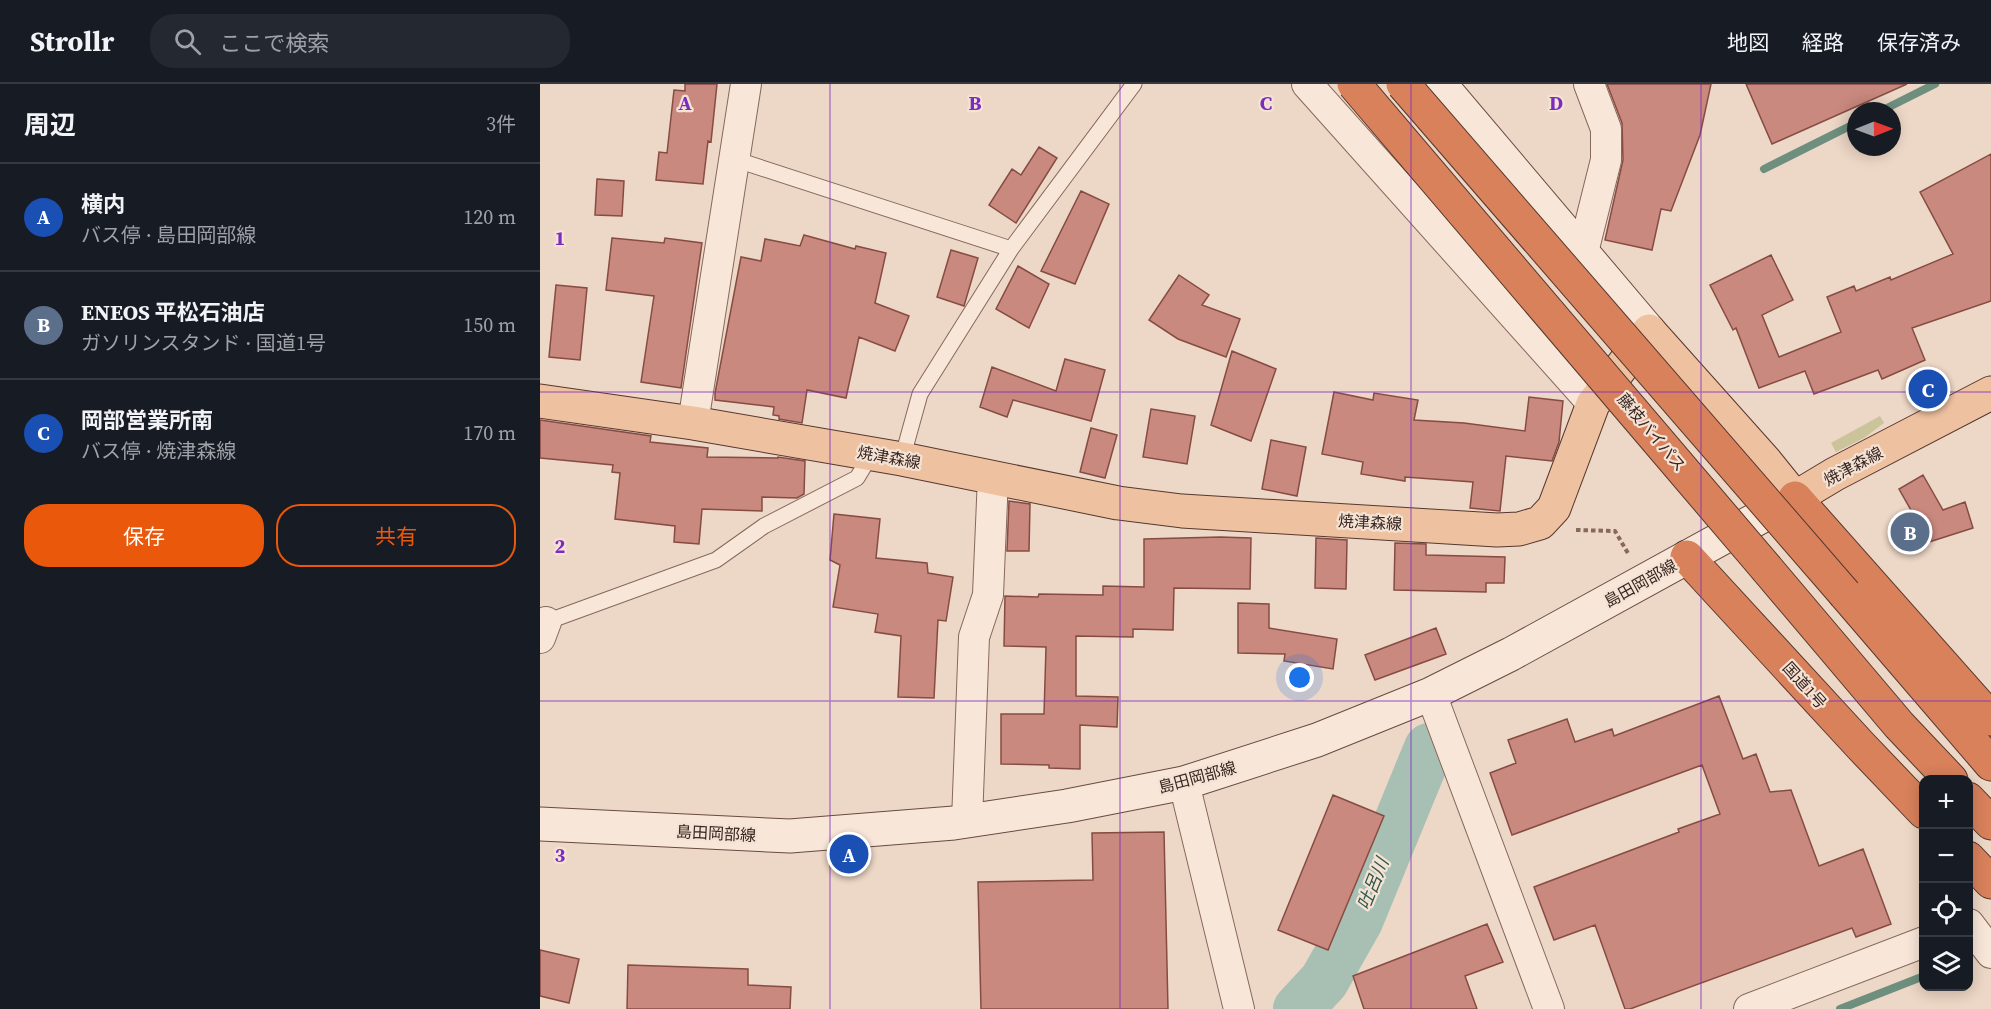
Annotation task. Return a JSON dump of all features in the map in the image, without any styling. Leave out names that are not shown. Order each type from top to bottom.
[{"type":"highway","name":"藤枝バイパス","points":[[1354,84],[1899,725],[1945,775]]},
{"type":"highway","points":[[1403,84],[1991,764]]},
{"type":"highway","points":[[1795,498],[1991,718]]},
{"type":"highway","name":"国道1号","points":[[1687,557],[1919,808]]},
{"type":"highway","points":[[1973,804],[1991,823]]},
{"type":"highway","points":[[1973,863],[1991,882]]},
{"type":"main road","points":[[1440,84],[1649,331],[1766,462],[1795,498]]},
{"type":"main road","name":"焼津森線","points":[[540,401],[693,423],[887,456],[1118,503],[1182,511],[1497,530],[1519,529],[1540,524],[1554,508],[1593,404],[1649,331]]},
{"type":"main road","name":"焼津森線","points":[[1795,498],[1991,393]]},
{"type":"main road","name":"島田岡部線","points":[[540,824],[790,836],[967,821],[1067,806],[1184,783],[1317,740],[1431,694],[1522,648],[1795,498]]},
{"type":"street","points":[[693,423],[746,84]]},
{"type":"street","points":[[1307,84],[1593,404]]},
{"type":"street","points":[[1582,252],[1606,160],[1606,129],[1589,84]]},
{"type":"street","points":[[967,821],[974,637],[988,595],[993,477]]},
{"type":"street","points":[[1431,694],[1549,1009]]},
{"type":"street","points":[[1184,783],[1239,1009]]},
{"type":"street","points":[[1976,920],[1991,953]]},
{"type":"street","points":[[1749,1009],[1919,944]]},
{"type":"lane","points":[[542,626],[716,560],[764,526],[857,478],[887,456],[920,394],[1011,249],[1134,84]]},
{"type":"lane","points":[[734,159],[1011,249]]},
{"type":"shaded area","points":[[1880,416],[1884,423],[1864,438],[1836,452],[1831,443]]},
{"type":"building","points":[[685,84],[717,84],[711,142],[708,141],[703,184],[656,180],[659,152],[667,153],[674,90],[685,91]]},
{"type":"building","points":[[1607,84],[1711,84],[1700,135],[1671,211],[1661,209],[1652,250],[1605,240],[1623,160],[1622,123]]},
{"type":"building","points":[[1746,84],[1907,84],[1866,102],[1847,102],[1847,111],[1772,144]]},
{"type":"building","points":[[1039,147],[1057,158],[1016,223],[989,205],[1012,169],[1021,175]]},
{"type":"building","points":[[1991,154],[1991,301],[1912,328],[1925,360],[1882,379],[1878,370],[1814,394],[1805,371],[1759,388],[1736,328],[1733,330],[1710,285],[1771,255],[1793,300],[1762,315],[1779,357],[1841,332],[1827,297],[1854,286],[1856,291],[1890,277],[1891,280],[1953,254],[1920,192]]},
{"type":"building","points":[[597,179],[624,181],[622,216],[595,215]]},
{"type":"building","points":[[1081,191],[1109,204],[1075,284],[1041,271]]},
{"type":"building","points":[[804,235],[855,249],[856,246],[886,253],[875,303],[909,316],[895,351],[859,337],[846,398],[807,390],[802,423],[779,419],[779,416],[773,415],[774,407],[715,400],[715,393],[741,257],[761,261],[765,239],[800,246]]},
{"type":"building","points":[[612,238],[664,243],[665,238],[702,243],[681,388],[641,382],[654,296],[606,290]]},
{"type":"building","points":[[951,250],[978,258],[964,306],[937,297]]},
{"type":"building","points":[[1018,266],[1049,284],[1029,328],[996,309]]},
{"type":"building","points":[[1179,275],[1209,295],[1202,305],[1240,319],[1226,357],[1178,339],[1149,320]]},
{"type":"building","points":[[556,285],[587,288],[580,360],[549,357]]},
{"type":"building","points":[[1232,351],[1276,369],[1251,441],[1211,425]]},
{"type":"building","points":[[1065,359],[1105,370],[1091,421],[1013,400],[1007,417],[980,407],[992,367],[1056,391]]},
{"type":"building","points":[[1334,392],[1373,400],[1374,393],[1418,400],[1414,420],[1464,423],[1525,431],[1529,397],[1563,401],[1559,442],[1552,461],[1506,456],[1500,511],[1470,508],[1473,482],[1405,477],[1405,481],[1361,474],[1363,462],[1322,454]]},
{"type":"building","points":[[1151,409],[1195,416],[1187,464],[1143,457]]},
{"type":"building","points":[[540,420],[651,436],[650,442],[708,448],[707,457],[778,457],[805,461],[804,494],[797,498],[762,497],[762,511],[702,509],[699,544],[674,542],[675,526],[615,519],[620,473],[612,472],[613,465],[540,458]]},
{"type":"building","points":[[1091,428],[1117,435],[1105,478],[1080,472]]},
{"type":"building","points":[[1271,440],[1306,447],[1297,496],[1262,489]]},
{"type":"building","points":[[1923,475],[1943,510],[1965,502],[1973,528],[1907,549],[1899,524],[1916,519],[1899,489]]},
{"type":"building","points":[[1009,501],[1030,504],[1029,551],[1007,551]]},
{"type":"building","points":[[834,514],[880,519],[876,558],[927,563],[928,573],[953,577],[946,621],[938,620],[934,698],[898,697],[901,636],[875,632],[878,614],[833,607],[840,565],[830,560]]},
{"type":"building","points":[[1251,538],[1250,589],[1174,588],[1173,630],[1133,629],[1133,637],[1076,636],[1076,696],[1118,697],[1117,727],[1080,725],[1080,769],[1049,768],[1049,765],[1001,764],[1001,714],[1044,714],[1046,647],[1004,646],[1005,596],[1103,595],[1103,586],[1144,587],[1144,539]]},
{"type":"building","points":[[1316,538],[1347,540],[1346,589],[1315,588]]},
{"type":"building","points":[[1395,543],[1426,544],[1426,555],[1505,557],[1504,583],[1486,583],[1486,592],[1394,590]]},
{"type":"building","points":[[1238,603],[1269,604],[1269,628],[1337,639],[1333,669],[1284,661],[1285,654],[1238,653]]},
{"type":"building","points":[[1436,628],[1446,654],[1375,680],[1365,655]]},
{"type":"building","points":[[1719,696],[1743,759],[1756,754],[1770,792],[1791,790],[1819,866],[1863,849],[1891,924],[1856,937],[1852,928],[1625,1009],[1595,925],[1554,940],[1534,887],[1720,814],[1702,765],[1512,835],[1490,773],[1516,763],[1508,740],[1567,719],[1575,742],[1612,729],[1614,736]]},
{"type":"building","points":[[1333,795],[1384,816],[1328,950],[1278,930]]},
{"type":"building","points":[[1164,832],[1168,1009],[981,1009],[978,882],[1093,880],[1092,833]]},
{"type":"building","points":[[1487,924],[1503,962],[1465,976],[1477,1009],[1364,1009],[1353,976]]},
{"type":"building","points":[[540,950],[579,959],[569,1003],[540,996]]},
{"type":"building","points":[[628,965],[748,969],[748,985],[791,987],[790,1009],[627,1009]]},
{"type":"waterway","points":[[1899,102],[1935,84]]},
{"type":"waterway","points":[[1764,169],[1847,128]]},
{"type":"waterway","name":"吐呂川","points":[[1298,1009],[1324,981],[1358,921],[1429,748]]},
{"type":"waterway","points":[[1840,1009],[1919,978]]},
{"type":"place","name":"岡部営業所南","points":[[1928,389]]},
{"type":"place","name":"ENEOS 平松石油店","points":[[1910,532]]},
{"type":"place","name":"横内","points":[[849,854]]}]
